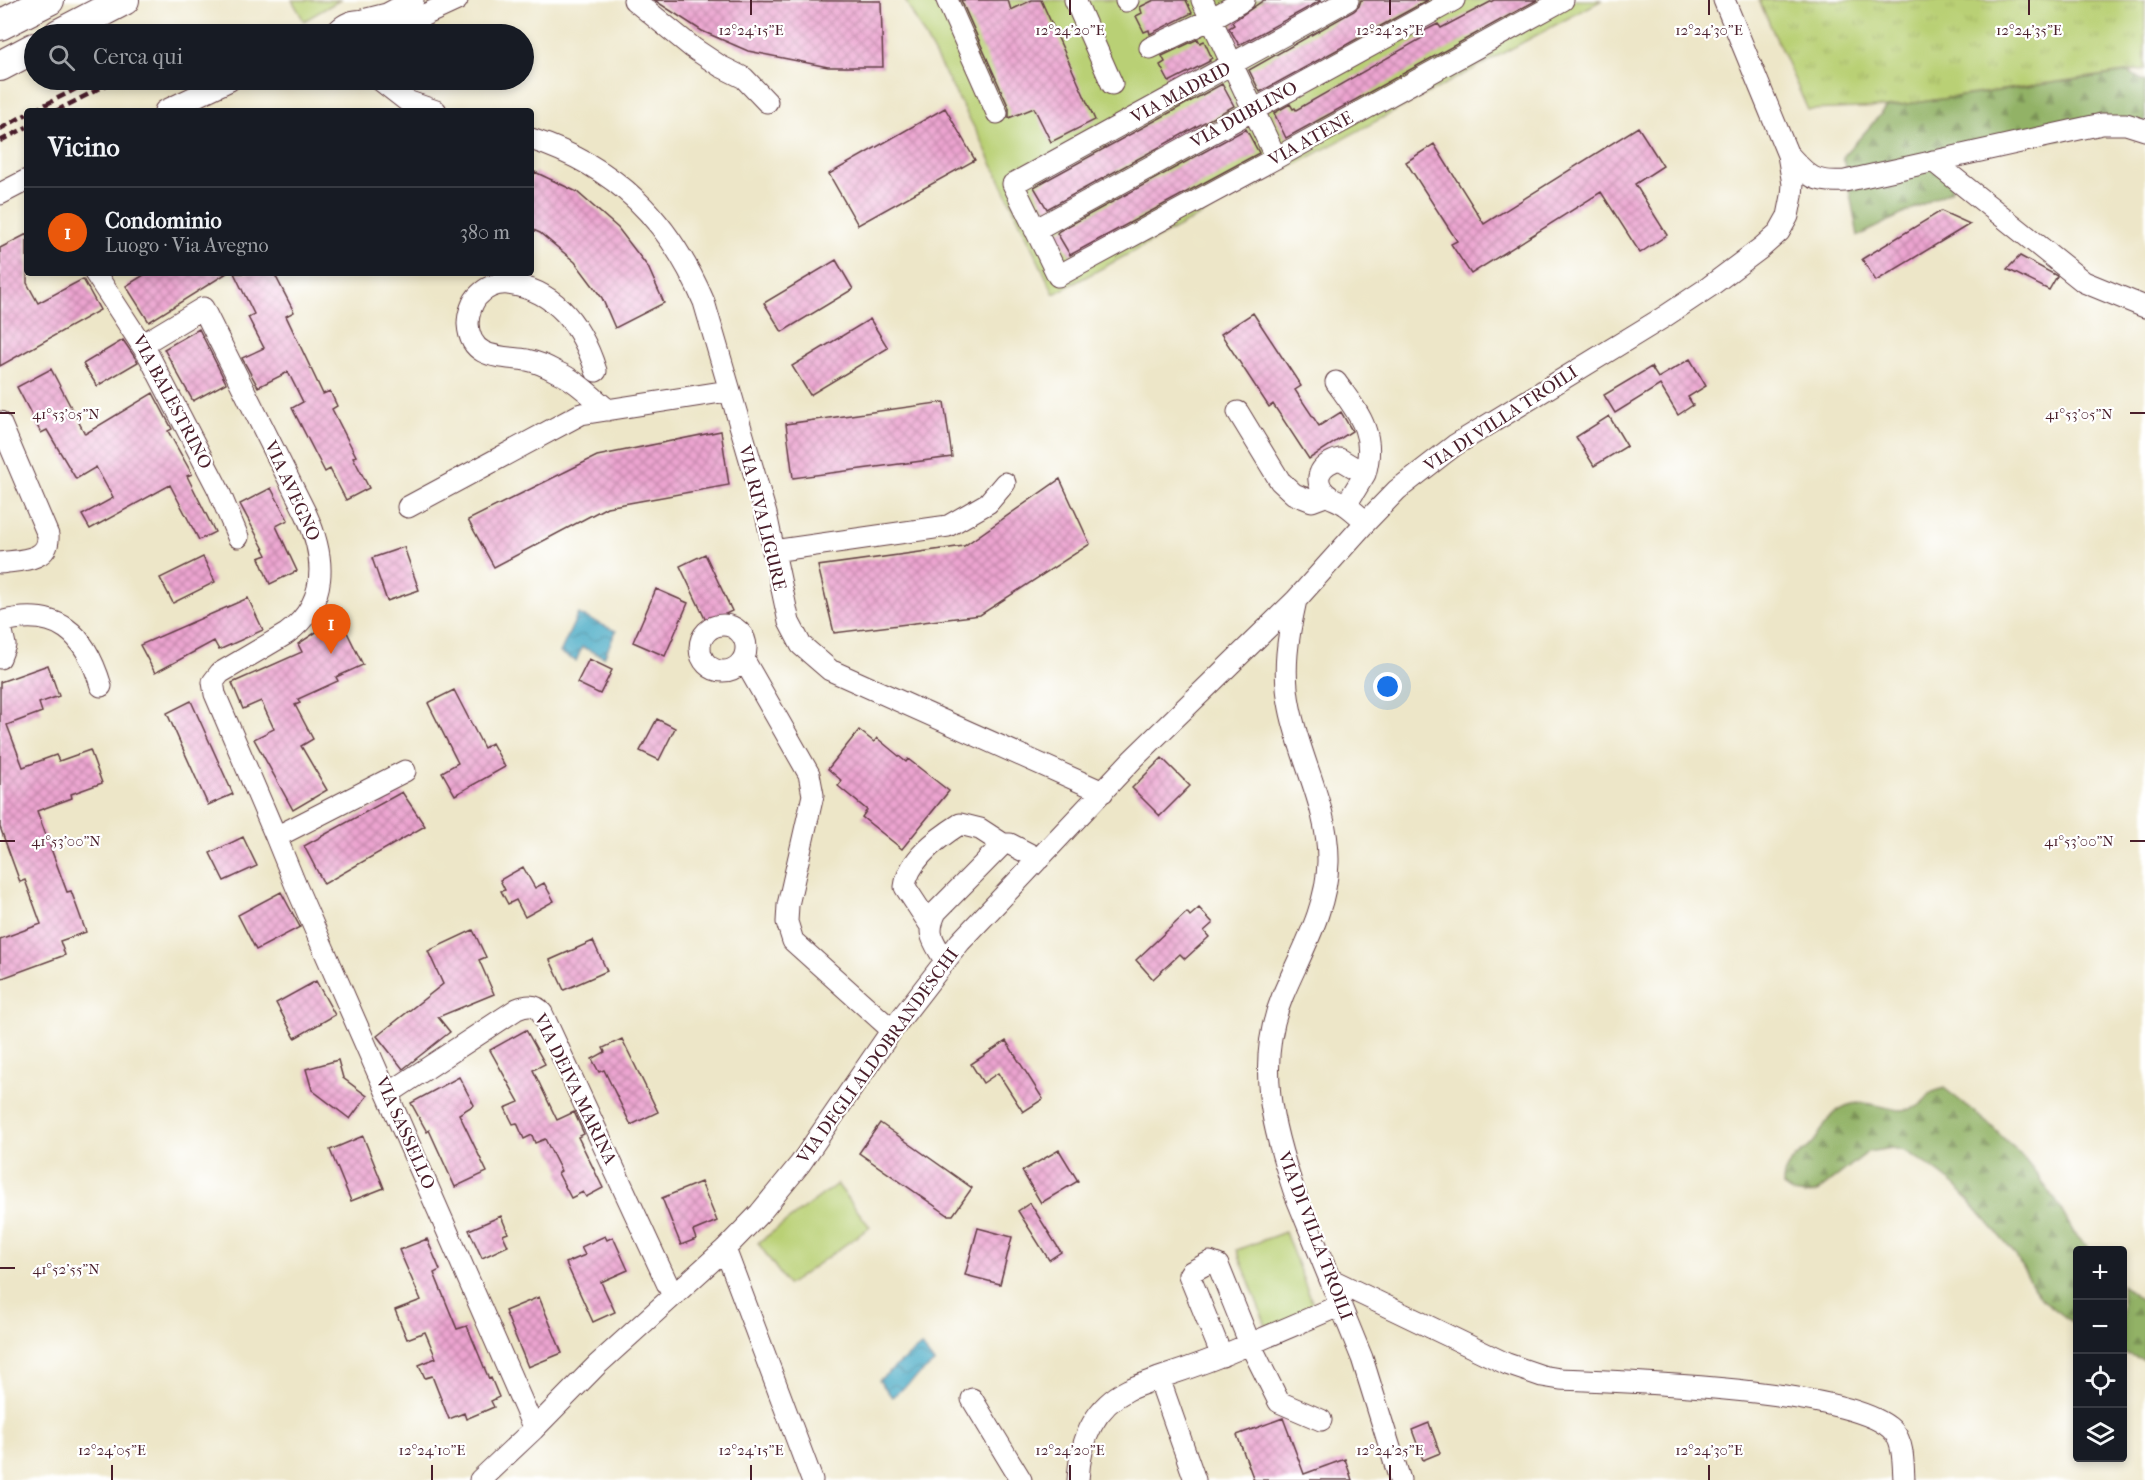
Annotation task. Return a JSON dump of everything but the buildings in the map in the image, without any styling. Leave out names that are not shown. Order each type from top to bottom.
[{"type":"highway","points":[[0,25],[49,0]]},
{"type":"highway","points":[[78,24],[124,0]]},
{"type":"highway","points":[[0,66],[24,53]]},
{"type":"street","points":[[345,24],[387,14],[414,0]]},
{"type":"street","points":[[405,24],[458,0]]},
{"type":"street","points":[[634,0],[693,48],[737,74],[767,102]]},
{"type":"street","points":[[947,0],[997,113]]},
{"type":"street","points":[[1075,0],[1112,84]]},
{"type":"street","points":[[1150,48],[1206,9],[1244,0]]},
{"type":"street","name":"VIA MADRID","points":[[1035,230],[1013,184],[1348,0]]},
{"type":"street","name":"VIA DUBLINO","points":[[1035,230],[1454,0]]},
{"type":"street","name":"VIA ATENE","points":[[1035,230],[1058,276],[1563,0]]},
{"type":"street","name":"VIA DI VILLA TROILI","points":[[1400,1480],[1372,1389],[1289,1176],[1276,1131],[1268,1082],[1268,1057],[1275,1018],[1322,903],[1328,864],[1327,837],[1322,815],[1290,709],[1287,689],[1287,649],[1296,600],[1397,490],[1455,445],[1709,287],[1772,239],[1784,224],[1790,208],[1793,184],[1788,155],[1724,0]]},
{"type":"street","points":[[1206,9],[1276,158]]},
{"type":"street","points":[[363,20],[376,24]]},
{"type":"street","points":[[171,108],[209,90]]},
{"type":"street","points":[[393,90],[407,101],[427,108]]},
{"type":"street","points":[[1788,155],[1808,176],[1824,181],[1845,181],[2102,124],[2126,124],[2145,130]]},
{"type":"street","name":"VIA RIVA LIGURE","points":[[534,140],[553,146],[594,167],[634,197],[666,232],[692,274],[704,302],[728,391],[766,514],[789,622],[801,645],[818,662],[844,676],[1102,792]]},
{"type":"street","points":[[1933,161],[2078,278],[2145,307]]},
{"type":"street","points":[[0,194],[24,182]]},
{"type":"street","name":"VIA BALESTRINO","points":[[97,276],[142,344],[218,489],[238,537]]},
{"type":"street","points":[[596,371],[588,346],[582,336],[562,309],[543,294],[524,287],[504,284],[490,286],[477,297],[468,317],[469,333],[479,350],[493,356],[530,360],[560,373],[608,410]]},
{"type":"street","name":"VIA AVEGNO","points":[[142,344],[203,308],[306,514],[317,542],[321,562],[320,580],[315,598],[306,615],[286,634],[220,673],[213,682],[214,694],[276,837]]},
{"type":"street","points":[[1238,412],[1280,481],[1294,494],[1312,501],[1337,500],[1365,474],[1369,440],[1363,420],[1336,382]]},
{"type":"street","points":[[408,507],[581,414],[728,391]]},
{"type":"street","points":[[0,422],[49,542],[38,557],[0,563]]},
{"type":"street","points":[[1365,474],[1340,459],[1323,467],[1319,476],[1320,486],[1366,522]]},
{"type":"street","points":[[773,551],[948,526],[988,503],[1005,483]]},
{"type":"street","name":"VIA DEGLI ALDOBRANDESCHI","points":[[480,1480],[597,1365],[725,1249],[760,1213],[800,1164],[892,1030],[960,942],[1133,759],[1296,600]]},
{"type":"street","points":[[0,658],[5,645],[0,622],[14,618],[37,618],[60,624],[74,634],[89,653],[101,686]]},
{"type":"street","points":[[744,660],[809,774],[813,795],[788,905],[787,922],[793,941],[892,1030]]},
{"type":"street","points":[[276,837],[405,771]]},
{"type":"street","points":[[930,925],[904,887],[906,878],[923,854],[944,834],[960,824],[980,829],[1002,844],[1010,844],[1039,860]]},
{"type":"street","name":"VIA SASSELLO","points":[[276,837],[534,1429]]},
{"type":"street","points":[[945,961],[930,934],[930,925],[936,912],[1002,844]]},
{"type":"street","name":"VIA DEIVA MARINA","points":[[388,1094],[518,1009],[528,1006],[538,1008],[673,1296]]},
{"type":"street","points":[[725,1249],[812,1480]]},
{"type":"street","points":[[1222,1356],[1189,1275],[1210,1262],[1218,1265],[1250,1344],[1279,1402],[1321,1420]]},
{"type":"street","points":[[1330,1279],[1490,1357],[1542,1376],[1736,1390],[1797,1398],[1859,1413],[1890,1427],[1896,1433],[1900,1443],[1904,1480]]},
{"type":"street","points":[[1078,1480],[1080,1455],[1089,1429],[1105,1406],[1127,1390],[1222,1356],[1341,1305]]},
{"type":"street","points":[[1159,1378],[1195,1480]]},
{"type":"street","points":[[972,1399],[1021,1480]]},
{"type":"green space","points":[[292,0],[340,0],[304,21]]},
{"type":"green space","points":[[905,0],[1602,0],[1054,294],[982,142]]},
{"type":"green space","points":[[1759,0],[2145,0],[2145,69],[1887,107],[1808,110]]},
{"type":"green space","points":[[2128,72],[2145,82],[2145,130],[1940,151],[1952,190],[1858,236],[1843,157],[1887,107]]},
{"type":"green space","points":[[1944,1088],[1987,1122],[2023,1157],[2055,1199],[2074,1233],[2086,1246],[2073,1246],[2073,1323],[2039,1297],[2014,1253],[1956,1186],[1905,1151],[1892,1148],[1868,1152],[1817,1192],[1805,1195],[1793,1193],[1783,1186],[1788,1167],[1813,1142],[1834,1113],[1845,1106],[1866,1103],[1904,1110],[1918,1106],[1931,1093]]},
{"type":"green space","points":[[837,1184],[870,1227],[788,1285],[758,1243]]},
{"type":"green space","points":[[1285,1232],[1315,1310],[1267,1328],[1237,1250]]},
{"type":"green space","points":[[2127,1289],[2145,1303],[2145,1360],[2127,1354]]},
{"type":"water","points":[[578,614],[616,631],[604,657],[582,647],[576,661],[560,653]]},
{"type":"water","points":[[921,1346],[934,1363],[892,1397],[879,1380]]},
{"type":"railway","points":[[39,108],[74,90]]},
{"type":"railway","points":[[62,108],[97,90]]},
{"type":"railway","points":[[0,129],[24,116]]},
{"type":"railway","points":[[0,141],[24,129]]},
{"type":"place","name":"Condominio","points":[[331,654]]}]
